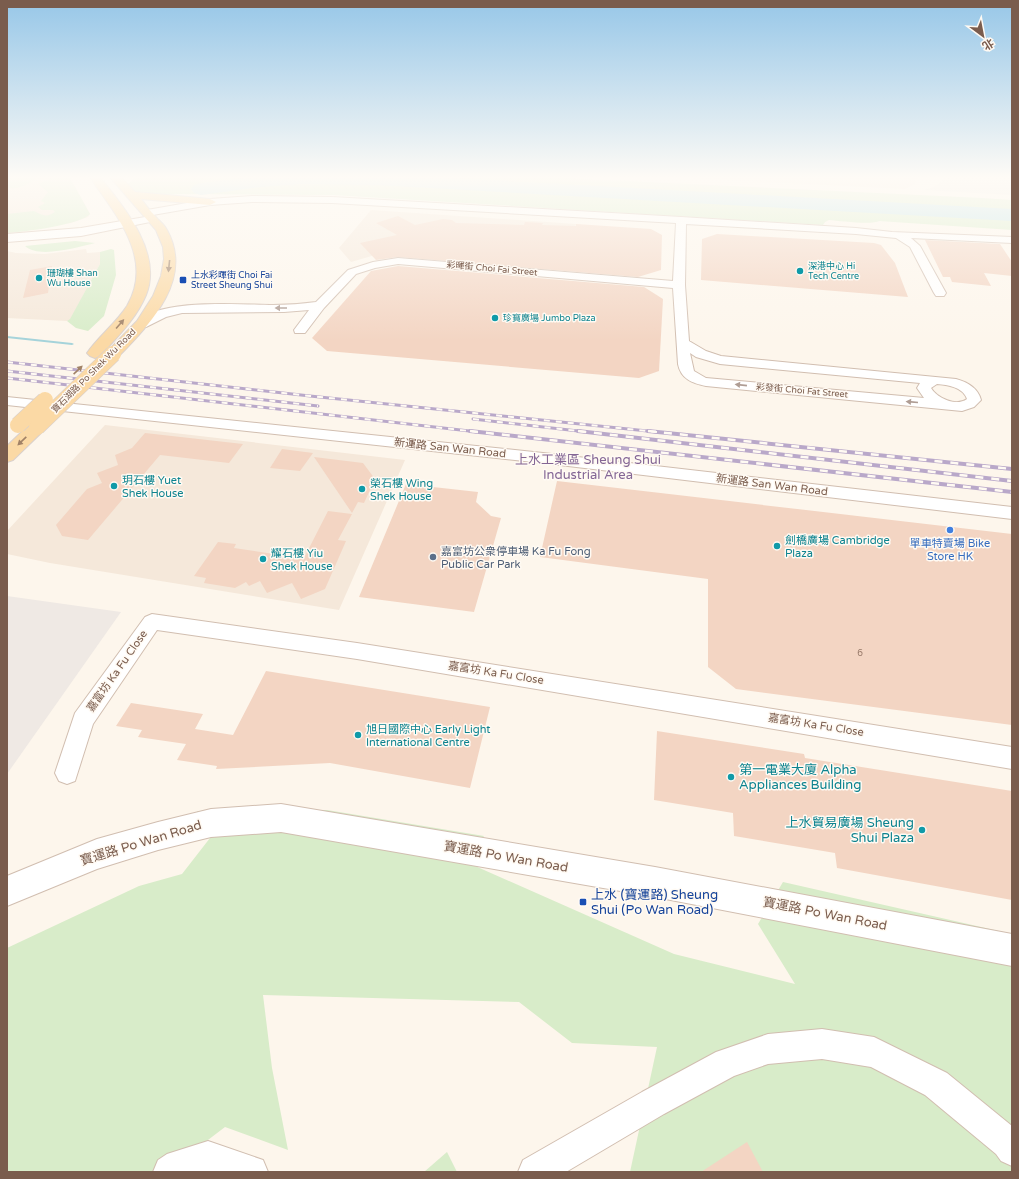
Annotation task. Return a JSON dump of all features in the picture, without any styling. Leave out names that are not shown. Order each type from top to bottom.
[{"type":"main road","name":"寶石湖路 Po Shek Wu Road","points":[[13,430],[94,353],[127,315],[142,287],[143,267],[138,245],[130,231]]},
{"type":"main road","name":"寶石湖路 Po Shek Wu Road","points":[[7,456],[142,324],[165,285],[170,265],[169,247],[162,231]]},
{"type":"street","points":[[7,238],[85,231]]},
{"type":"street","name":"彩發街 Choi Fat Street","points":[[681,231],[680,285],[684,367],[687,373],[698,380],[951,405],[966,405],[974,400],[973,396],[965,387],[946,381],[710,358],[683,343]]},
{"type":"street","points":[[842,231],[899,236],[914,234],[1012,240]]},
{"type":"street","points":[[899,236],[912,243],[940,293]]},
{"type":"street","name":"彩暉街 Choi Fai Street","points":[[300,330],[320,305],[352,272],[373,265],[398,262],[680,285]]},
{"type":"street","points":[[142,324],[160,314],[182,309],[290,308],[320,305]]},
{"type":"street","points":[[783,366],[784,381]]},
{"type":"street","name":"彩發街 Choi Fat Street","points":[[935,380],[926,385],[924,388],[926,392],[935,400],[951,405]]},
{"type":"street","name":"新運路 San Wan Road","points":[[7,401],[535,457],[1012,513]]},
{"type":"street","name":"嘉富坊 Ka Fu Close","points":[[67,773],[83,720],[152,622],[313,644],[489,671],[1012,758]]},
{"type":"street","name":"寶運路 Po Wan Road","points":[[7,891],[97,854],[158,836],[212,823],[281,818],[656,882],[1012,950]]},
{"type":"street","points":[[535,1172],[728,1062],[768,1049],[822,1044],[874,1052],[936,1084],[1006,1143],[1012,1150]]},
{"type":"street","points":[[170,1172],[179,1166],[208,1157],[251,1172]]},
{"type":"shaded area","points":[[7,231],[20,231],[7,233]]},
{"type":"shaded area","points":[[353,231],[574,231],[565,267],[375,255],[351,262],[339,248]]},
{"type":"shaded area","points":[[86,249],[87,253],[100,252],[100,264],[70,320],[7,318],[7,251],[16,253],[45,254]]},
{"type":"shaded area","points":[[105,425],[405,460],[339,610],[50,563],[7,554],[7,531]]},
{"type":"shaded area","points":[[7,596],[121,612],[7,774]]},
{"type":"green space","points":[[7,231],[22,231],[7,233]]},
{"type":"green space","points":[[75,241],[95,243],[49,252],[31,250],[25,246]]},
{"type":"green space","points":[[111,249],[114,250],[116,275],[104,316],[88,331],[76,328],[67,321],[70,319],[100,264],[100,252]]},
{"type":"green space","points":[[327,810],[484,836],[466,862],[674,954],[795,984],[758,924],[783,882],[1012,934],[1012,1172],[630,1172],[657,1047],[572,1043],[519,1002],[263,995],[272,1068],[288,1150],[225,1127],[166,1172],[7,1172],[7,948],[139,886],[182,874],[210,838],[197,811]]},
{"type":"green space","points":[[447,1152],[457,1172],[424,1172]]},
{"type":"building","points":[[390,231],[655,231],[662,235],[661,270],[638,277],[398,257],[376,260],[360,243],[397,235]]},
{"type":"building","name":"深港中心 Hi Tech Centre","points":[[717,234],[874,243],[881,245],[895,263],[908,297],[701,280],[702,239]]},
{"type":"building","points":[[925,240],[1000,244],[1012,262],[1012,276],[984,273],[991,286],[952,282],[950,277],[943,277]]},
{"type":"building","name":"珊瑚樓 Shan Wu House","points":[[52,266],[48,293],[23,298],[30,270]]},
{"type":"building","name":"珍寶廣場 Jumbo Plaza","points":[[398,266],[644,287],[663,299],[659,371],[639,378],[327,351],[312,338],[371,271]]},
{"type":"building","name":"玥石樓 Yuet Shek House","points":[[145,433],[243,444],[229,463],[160,455],[88,540],[62,536],[56,525],[87,489],[102,483],[97,473],[118,465],[115,455],[132,448]]},
{"type":"building","points":[[282,449],[313,453],[300,471],[270,468]]},
{"type":"building","points":[[314,457],[363,463],[375,479],[364,503],[358,502],[352,513]]},
{"type":"building","points":[[557,481],[1012,534],[1012,725],[736,689],[708,667],[708,579],[540,557]]},
{"type":"building","name":"嘉富坊公衆停車場 Ka Fu Fong Public Car Park","points":[[406,484],[478,492],[476,502],[491,516],[501,518],[474,612],[359,597]]},
{"type":"building","name":"耀石樓 Yiu Shek House","points":[[328,511],[352,514],[338,540],[346,541],[325,589],[301,599],[292,583],[267,593],[260,581],[249,586],[246,582],[235,588],[204,583],[206,578],[194,576],[218,542],[236,544],[234,548],[287,556],[288,554],[304,558]]},
{"type":"building","name":"旭日國際中心 Early Light International Centre","points":[[266,671],[490,707],[470,788],[330,763],[216,769],[217,766],[177,760],[186,744],[138,737],[142,730],[116,726],[131,703],[203,714],[195,729],[233,735]]},
{"type":"building","points":[[657,731],[804,754],[805,758],[1012,791],[1012,900],[837,868],[835,853],[734,836],[733,813],[654,800]]},
{"type":"building","points":[[747,1142],[763,1172],[701,1172]]},
{"type":"waterway","points":[[7,337],[72,344]]},
{"type":"railway","points":[[7,362],[310,396],[657,432]]},
{"type":"railway","points":[[7,371],[318,406]]},
{"type":"railway","points":[[7,378],[478,432]]},
{"type":"railway","points":[[473,419],[587,432]]},
{"type":"railway","points":[[470,431],[1012,492]]},
{"type":"railway","points":[[578,431],[1012,481]]},
{"type":"railway","points":[[648,431],[1012,469]]},
{"type":"place","name":"深港中心 Hi Tech Centre","points":[[800,271]]},
{"type":"place","name":"珊瑚樓 Shan Wu House","points":[[39,278]]},
{"type":"place","name":"上水彩暉街 Choi Fai Street Sheung Shui","points":[[183,280]]},
{"type":"place","name":"珍寶廣場 Jumbo Plaza","points":[[495,318]]},
{"type":"place","name":"玥石樓 Yuet Shek House","points":[[114,486]]},
{"type":"place","name":"榮石樓 Wing Shek House","points":[[362,489]]},
{"type":"place","name":"單車特賣場 Bike Store HK","points":[[950,530]]},
{"type":"place","name":"劍橋廣場 Cambridge Plaza","points":[[777,546]]},
{"type":"place","name":"嘉富坊公衆停車場 Ka Fu Fong Public Car Park","points":[[433,557]]},
{"type":"place","name":"耀石樓 Yiu Shek House","points":[[263,559]]},
{"type":"place","name":"旭日國際中心 Early Light International Centre","points":[[358,735]]},
{"type":"place","name":"第一電業大廈 Alpha Appliances Building","points":[[731,777]]},
{"type":"place","name":"上水貿易廣場 Sheung Shui Plaza","points":[[922,830]]},
{"type":"place","name":"上水 (寶運路) Sheung Shui (Po Wan Road)","points":[[583,902]]},
{"type":"district","name":"上水工業區 Sheung Shui Industrial Area","points":[[588,468]]}]
